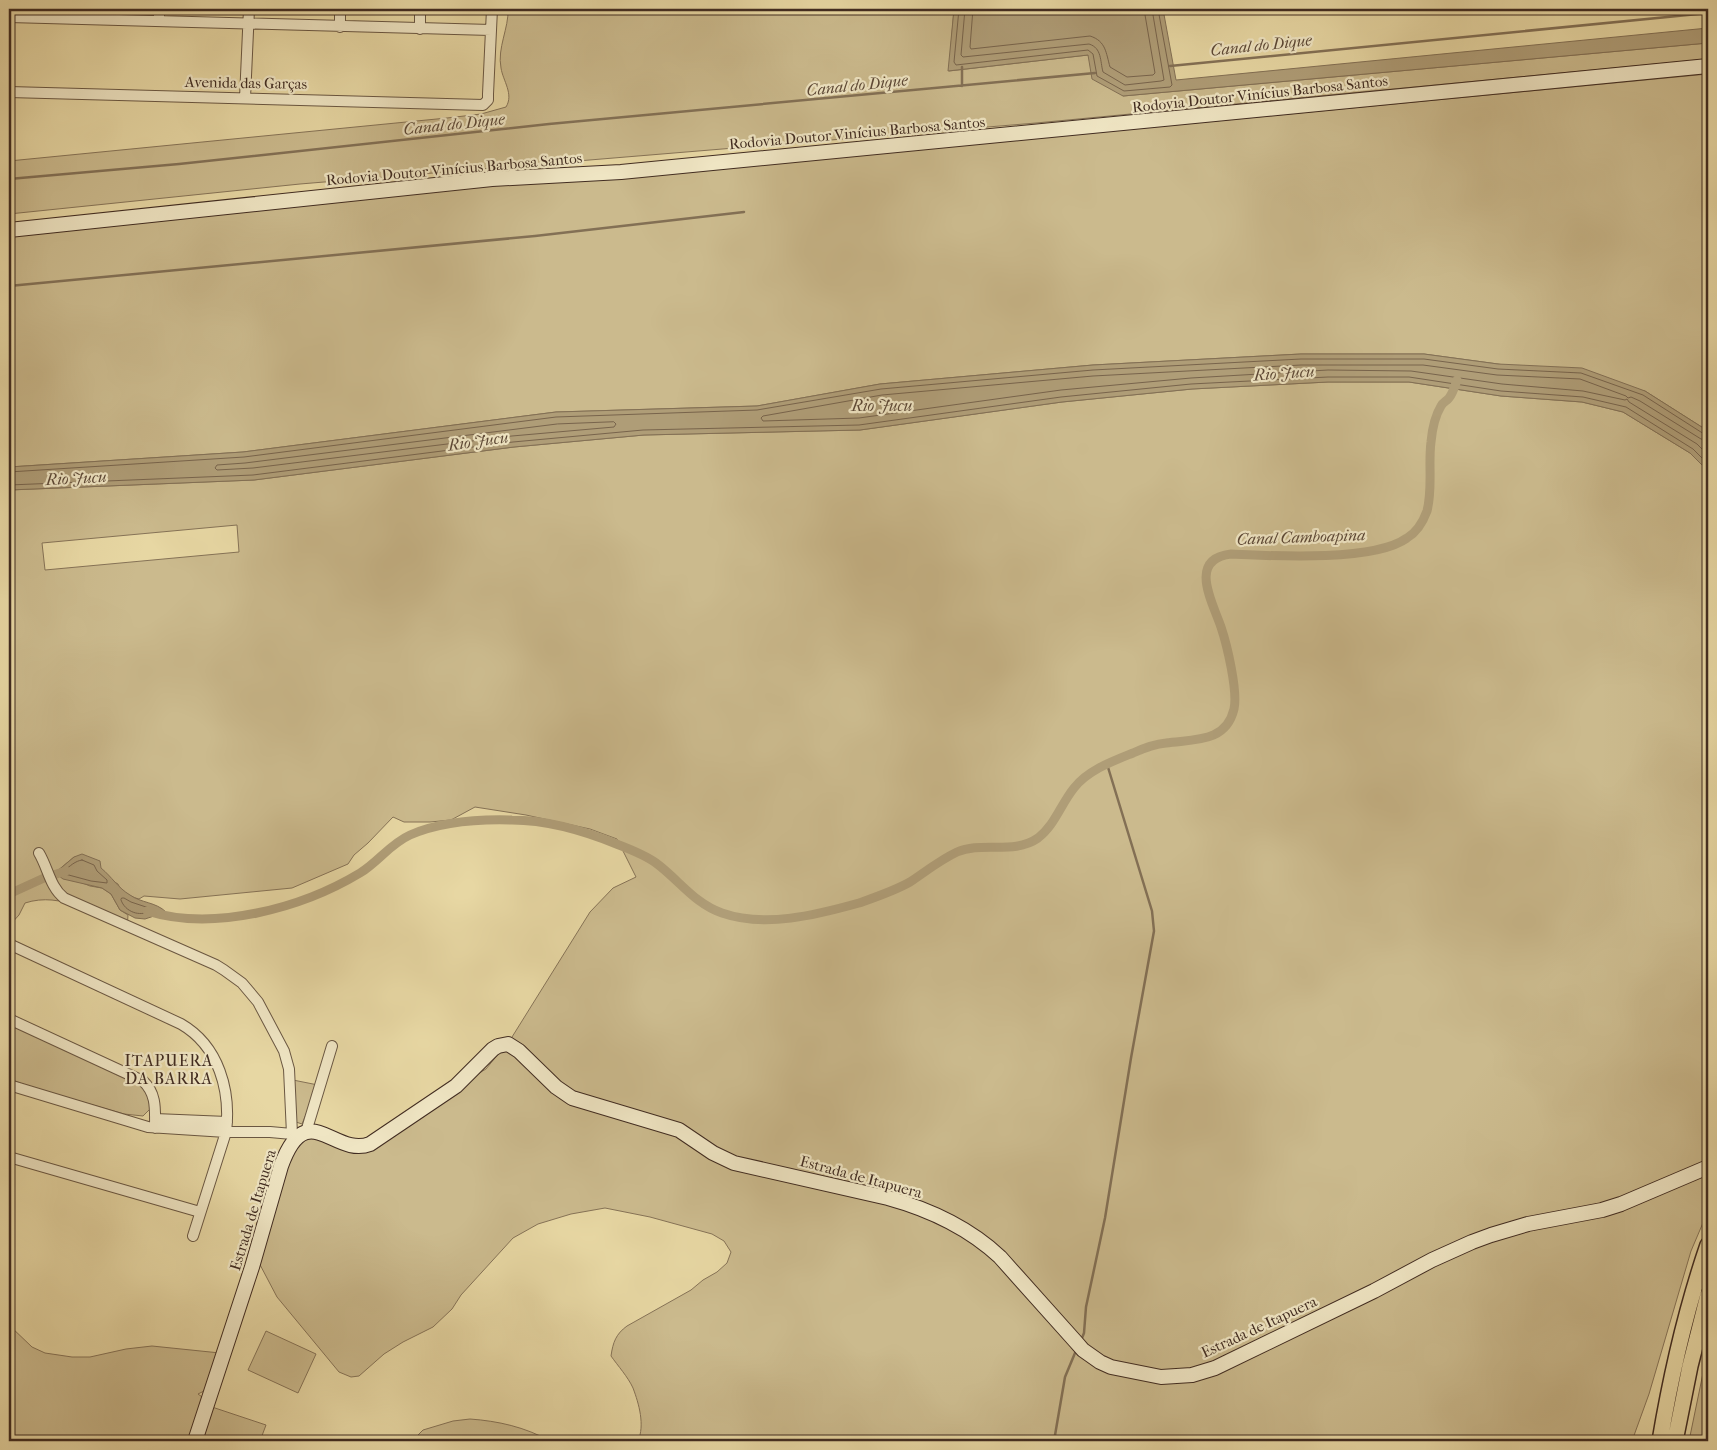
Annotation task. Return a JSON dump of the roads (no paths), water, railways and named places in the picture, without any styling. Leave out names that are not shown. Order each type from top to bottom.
[{"type":"main road","points":[[1660,1441],[1678,1348],[1708,1245]]},
{"type":"main road","points":[[1675,1441],[1688,1374],[1708,1295]]},
{"type":"street","points":[[159,9],[159,20]]},
{"type":"street","points":[[245,98],[249,9]]},
{"type":"street","points":[[340,9],[340,27]]},
{"type":"street","points":[[420,9],[420,29]]},
{"type":"street","points":[[9,16],[84,14],[159,20],[340,27],[491,30],[492,9]]},
{"type":"street","name":"Avenida das Garças","points":[[9,92],[483,104],[488,100],[491,30]]},
{"type":"street","name":"Rodovia Doutor Vinícius Barbosa Santos","points":[[9,230],[492,179],[621,172],[1708,66]]},
{"type":"street","points":[[39,853],[49,876],[61,895],[70,902],[216,965],[232,975],[250,992],[265,1013],[288,1060],[298,1135]]},
{"type":"street","points":[[9,944],[181,1024],[194,1032],[210,1050],[219,1067],[226,1098],[227,1127],[193,1236]]},
{"type":"street","points":[[9,1020],[143,1081],[153,1094],[155,1123]]},
{"type":"street","name":"Estrada de Itapuera","points":[[195,1441],[252,1266],[281,1166],[289,1148],[298,1135],[316,1132],[357,1146],[370,1144],[456,1086],[493,1049],[508,1044],[519,1051],[556,1086],[572,1098],[680,1130],[713,1153],[734,1163],[888,1198],[938,1216],[986,1243],[1000,1256],[1083,1350],[1112,1367],[1161,1377],[1192,1375],[1214,1368],[1374,1291],[1449,1252],[1491,1235],[1528,1224],[1602,1210],[1621,1204],[1708,1166]]},
{"type":"street","points":[[298,1135],[332,1046]]},
{"type":"street","points":[[9,1085],[155,1123],[227,1127],[298,1135]]},
{"type":"street","points":[[9,1157],[200,1212]]},
{"type":"water","points":[[954,9],[1163,9],[1176,80],[1708,28],[1708,43],[1123,96],[1092,79],[1088,55],[948,71]]},
{"type":"water","name":"Rio Jucu","points":[[1301,354],[1424,354],[1498,364],[1582,368],[1645,391],[1708,431],[1708,471],[1690,453],[1623,412],[1582,402],[1501,396],[1409,382],[1328,382],[1192,389],[1062,402],[860,430],[644,435],[514,447],[254,480],[9,490],[9,467],[243,452],[556,412],[757,406],[880,384],[1093,365]]},
{"type":"water","points":[[82,854],[100,861],[101,868],[118,886],[134,898],[158,906],[166,912],[145,919],[135,918],[120,910],[111,894],[102,888],[63,879],[55,873],[74,857]]},
{"type":"waterway","name":"Canal do Dique","points":[[1170,66],[1708,13]]},
{"type":"waterway","points":[[962,67],[962,86]]},
{"type":"waterway","name":"Canal do Dique","points":[[9,179],[179,164],[549,124],[1095,73]]},
{"type":"waterway","points":[[9,286],[535,236],[744,212]]},
{"type":"waterway","name":"Canal Camboapina","points":[[147,911],[173,917],[200,919],[257,913],[285,906],[312,897],[360,873],[396,843],[410,835],[447,824],[473,821],[526,820],[567,827],[593,835],[652,860],[695,898],[712,909],[738,917],[773,920],[826,912],[885,894],[910,882],[957,852],[967,849],[1019,846],[1029,843],[1044,833],[1074,788],[1094,771],[1150,746],[1208,737],[1224,728],[1230,720],[1234,709],[1234,691],[1223,635],[1206,583],[1206,573],[1210,564],[1218,558],[1231,554],[1322,556],[1371,551],[1392,546],[1411,536],[1417,530],[1422,523],[1429,502],[1430,451],[1434,424],[1439,410],[1450,396],[1457,380]]},
{"type":"waterway","points":[[1082,1338],[1086,1307],[1105,1218],[1154,931],[1152,911],[1107,764]]},
{"type":"waterway","name":"Canal Camboapina","points":[[9,894],[44,878],[66,871]]},
{"type":"waterway","points":[[1054,1441],[1065,1377],[1075,1353]]},
{"type":"district","name":"ITAPUERA DA BARRA","points":[[169,1069]]}]
